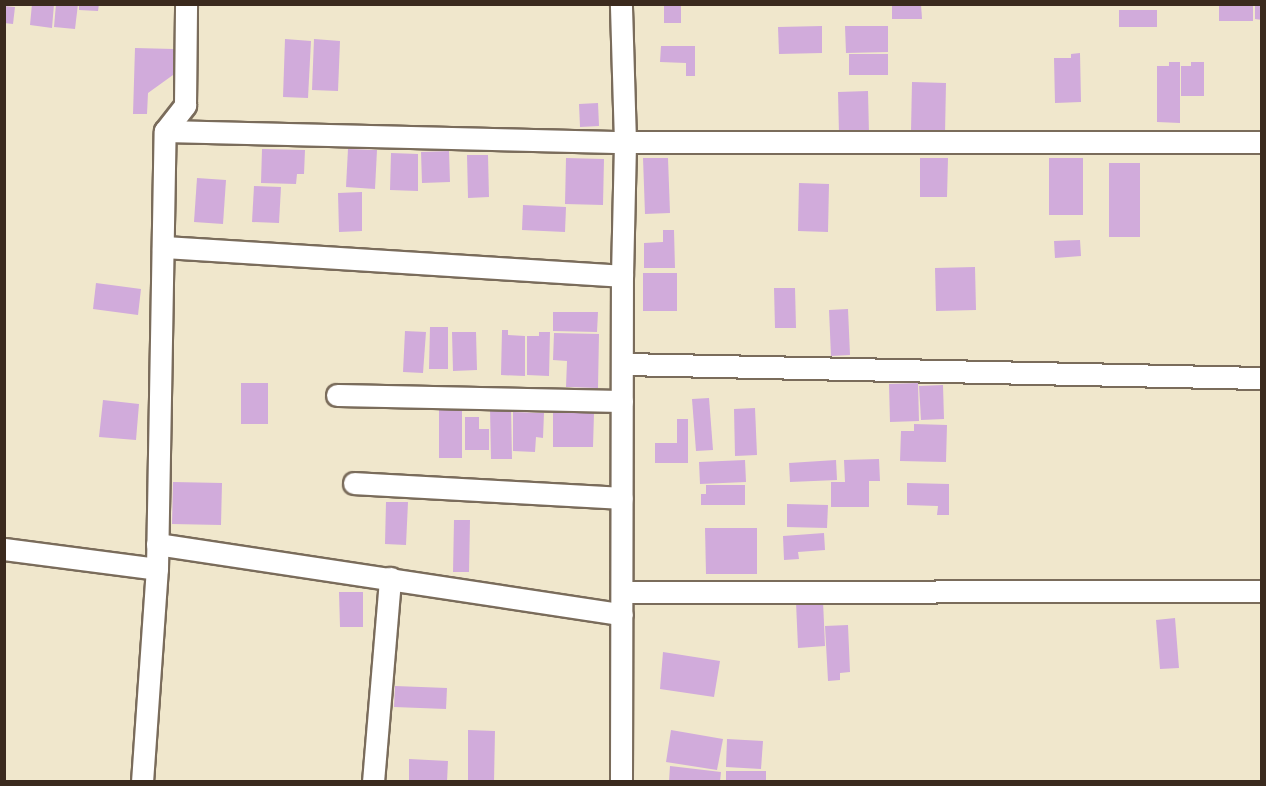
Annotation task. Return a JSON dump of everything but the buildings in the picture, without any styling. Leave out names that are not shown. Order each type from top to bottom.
[{"type":"street","points":[[142,782],[157,569],[165,131],[184,105],[186,4]]},
{"type":"street","points":[[621,4],[625,142],[622,276],[624,364],[621,782]]},
{"type":"street","points":[[165,131],[625,142],[1262,142]]},
{"type":"street","points":[[163,247],[622,276]]},
{"type":"street","points":[[624,364],[1262,378]]},
{"type":"street","points":[[337,395],[622,401]]},
{"type":"street","points":[[354,483],[622,498]]},
{"type":"street","points":[[157,544],[622,614]]},
{"type":"street","points":[[4,549],[157,569]]},
{"type":"street","points":[[373,782],[390,578]]},
{"type":"street","points":[[622,592],[1262,591]]}]
